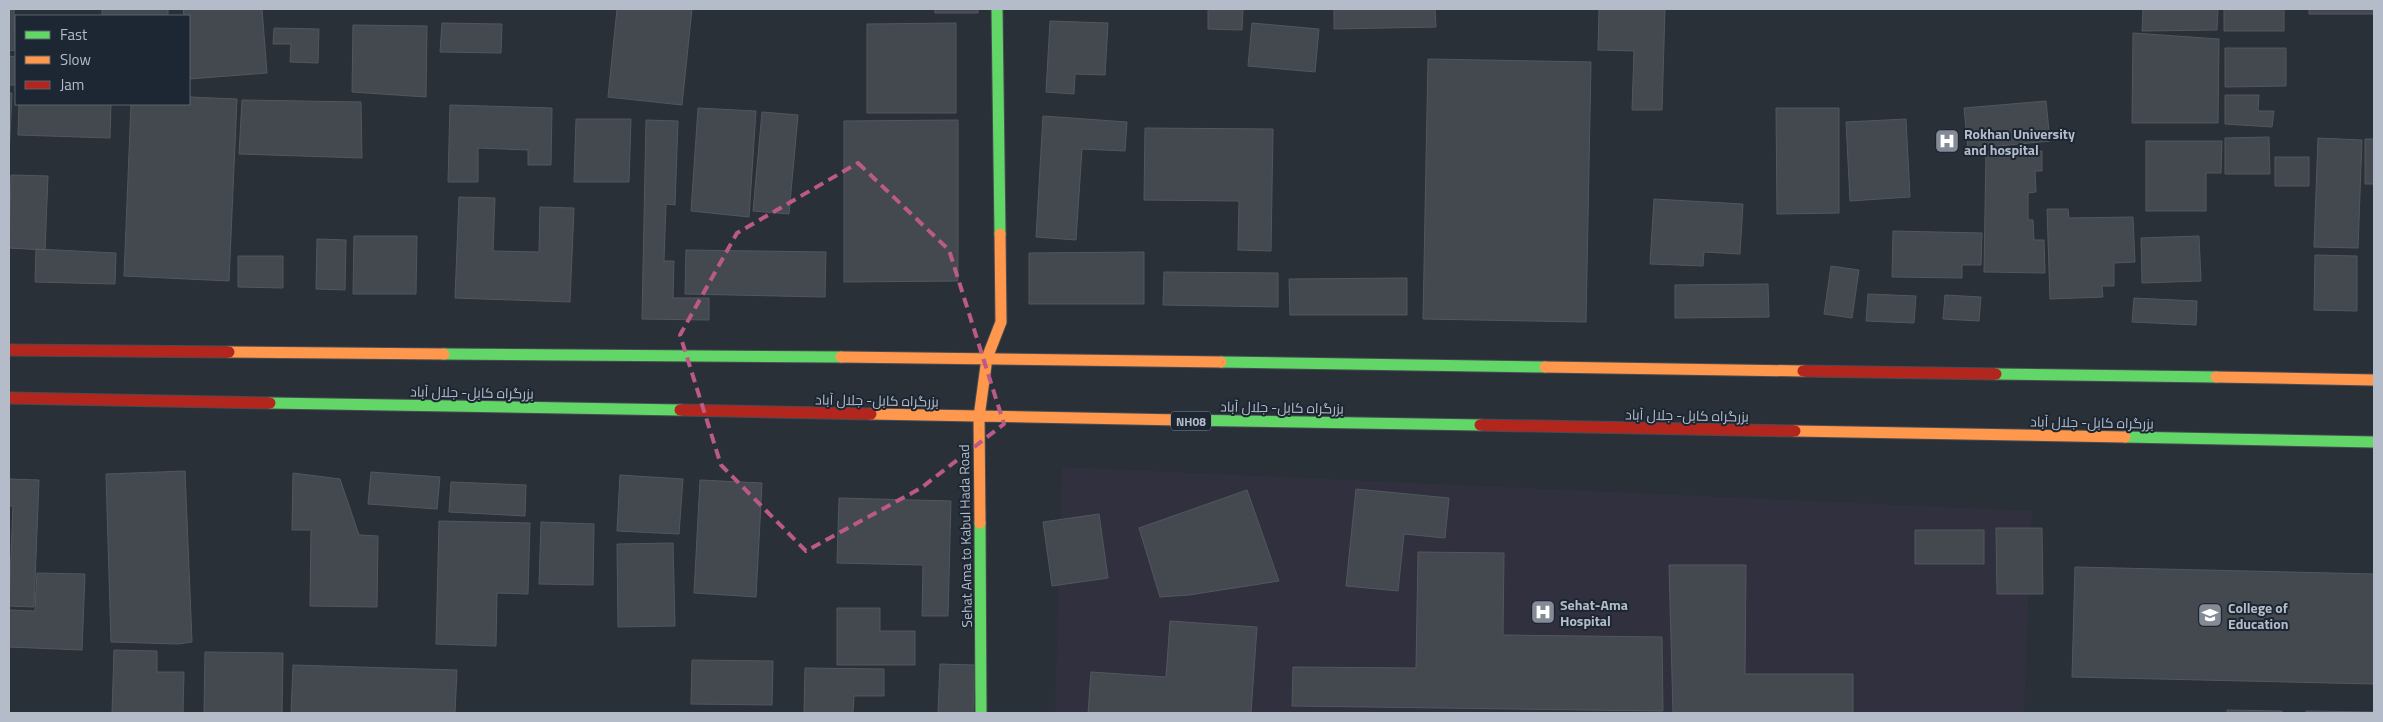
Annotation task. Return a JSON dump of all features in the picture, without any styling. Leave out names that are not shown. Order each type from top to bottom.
[{"type":"main road","name":"Sehat Ama to Kabul Hada Road","points":[[981,713],[979,417],[987,358],[1001,322],[997,9]]},
{"type":"main road","points":[[9,350],[987,358],[2374,380]]},
{"type":"main road","name":"بزرگراه کابل- جلال آباد","points":[[9,398],[2374,442]]},
{"type":"highlighted area","points":[[858,163],[949,250],[1004,424],[921,488],[806,551],[721,465],[680,335],[737,233]]},
{"type":"shaded area","name":"Sehat-Ama Hospital","points":[[1062,467],[2032,511],[2024,713],[1055,713]]},
{"type":"building","points":[[9,9],[14,9],[15,50],[9,51]]},
{"type":"building","points":[[102,9],[168,9],[168,15],[102,15]]},
{"type":"building","points":[[183,9],[262,9],[267,73],[190,79],[190,15],[184,15]]},
{"type":"building","points":[[617,9],[692,9],[682,105],[608,97]]},
{"type":"building","points":[[935,9],[978,9],[978,13],[935,13]]},
{"type":"building","points":[[1208,9],[1243,9],[1242,30],[1208,29]]},
{"type":"building","points":[[1334,9],[1435,9],[1436,27],[1334,29]]},
{"type":"building","points":[[1599,9],[1665,9],[1662,110],[1632,110],[1634,51],[1598,50]]},
{"type":"building","points":[[2143,9],[2218,9],[2217,30],[2142,31]]},
{"type":"building","points":[[2224,9],[2284,9],[2284,31],[2224,31]]},
{"type":"building","points":[[2309,9],[2374,9],[2374,14],[2309,14]]},
{"type":"building","points":[[1050,21],[1108,23],[1105,75],[1075,74],[1074,94],[1046,92]]},
{"type":"building","points":[[442,23],[502,24],[501,53],[440,52]]},
{"type":"building","points":[[956,23],[956,113],[867,113],[867,24]]},
{"type":"building","points":[[1252,23],[1319,29],[1315,72],[1248,66]]},
{"type":"building","points":[[353,25],[427,26],[426,97],[352,92]]},
{"type":"building","points":[[274,28],[319,29],[318,63],[290,62],[291,44],[273,44]]},
{"type":"building","points":[[2133,33],[2219,39],[2218,123],[2132,123]]},
{"type":"building","points":[[2225,48],[2286,48],[2286,86],[2225,87]]},
{"type":"building","points":[[9,56],[15,57],[15,85],[9,85]]},
{"type":"building","points":[[1428,59],[1591,62],[1586,322],[1423,319]]},
{"type":"building","points":[[9,93],[12,93],[9,157]]},
{"type":"building","points":[[2225,95],[2259,95],[2258,111],[2274,111],[2272,127],[2225,124]]},
{"type":"building","points":[[190,97],[237,99],[229,281],[124,276],[131,105],[190,105]]},
{"type":"building","points":[[242,100],[361,102],[362,158],[239,154]]},
{"type":"building","points":[[2046,101],[2050,141],[1968,149],[1964,108]]},
{"type":"building","points":[[19,105],[111,105],[110,138],[18,135]]},
{"type":"building","points":[[450,105],[552,108],[551,165],[528,165],[528,150],[478,148],[478,182],[448,182]]},
{"type":"building","points":[[698,108],[756,111],[749,217],[691,211]]},
{"type":"building","points":[[1776,108],[1839,108],[1839,213],[1777,214]]},
{"type":"building","points":[[762,112],[798,115],[789,214],[753,211]]},
{"type":"building","points":[[1043,116],[1127,122],[1125,151],[1082,149],[1076,240],[1036,237]]},
{"type":"building","points":[[576,119],[631,119],[629,182],[574,182]]},
{"type":"building","points":[[1906,119],[1910,197],[1850,201],[1846,122]]},
{"type":"building","points":[[646,120],[678,121],[675,205],[666,204],[664,261],[674,261],[673,298],[709,298],[709,320],[642,319]]},
{"type":"building","points":[[958,120],[958,281],[844,282],[844,121]]},
{"type":"building","points":[[1145,128],[1273,129],[1271,251],[1238,250],[1239,201],[1144,200]]},
{"type":"building","points":[[2269,137],[2270,174],[2225,174],[2225,138]]},
{"type":"building","points":[[2318,138],[2362,140],[2358,248],[2314,247]]},
{"type":"building","points":[[2365,139],[2374,139],[2374,184],[2365,184]]},
{"type":"building","points":[[2146,141],[2222,141],[2221,173],[2206,173],[2206,211],[2146,211]]},
{"type":"building","points":[[1986,151],[2042,151],[2042,171],[2035,171],[2036,192],[2028,193],[2028,220],[2033,220],[2034,240],[2044,240],[2045,273],[1984,272]]},
{"type":"building","points":[[2275,157],[2309,157],[2309,186],[2275,186]]},
{"type":"building","points":[[11,175],[48,176],[45,250],[9,248]]},
{"type":"building","points":[[459,197],[495,198],[493,251],[539,252],[540,207],[574,208],[570,302],[455,298]]},
{"type":"building","points":[[1654,199],[1743,204],[1740,254],[1704,252],[1703,266],[1650,264]]},
{"type":"building","points":[[2047,209],[2068,209],[2069,218],[2133,217],[2135,262],[2114,263],[2114,286],[2102,286],[2103,297],[2050,299]]},
{"type":"building","points":[[1893,231],[1982,233],[1981,265],[1962,265],[1962,278],[1892,277]]},
{"type":"building","points":[[354,236],[417,236],[416,294],[353,294]]},
{"type":"building","points":[[2199,236],[2201,281],[2142,283],[2141,238]]},
{"type":"building","points":[[317,239],[346,240],[345,290],[316,289]]},
{"type":"building","points":[[36,249],[116,253],[115,284],[35,282]]},
{"type":"building","points":[[686,250],[826,252],[825,297],[685,294]]},
{"type":"building","points":[[1144,252],[1144,304],[1029,304],[1029,253]]},
{"type":"building","points":[[2315,255],[2357,256],[2357,311],[2314,310]]},
{"type":"building","points":[[238,256],[283,256],[283,288],[238,287]]},
{"type":"building","points":[[1831,266],[1859,270],[1852,318],[1824,314]]},
{"type":"building","points":[[1164,272],[1278,273],[1278,307],[1163,305]]},
{"type":"building","points":[[1407,278],[1407,315],[1290,315],[1289,279]]},
{"type":"building","points":[[1768,284],[1769,317],[1675,318],[1675,285]]},
{"type":"building","points":[[1868,294],[1916,296],[1914,323],[1866,321]]},
{"type":"building","points":[[1945,295],[1981,297],[1979,321],[1943,319]]},
{"type":"building","points":[[2134,298],[2197,301],[2196,325],[2132,322]]},
{"type":"building","points":[[185,471],[192,642],[178,644],[111,642],[106,474]]},
{"type":"building","points":[[371,472],[440,477],[437,509],[368,504]]},
{"type":"building","points":[[293,473],[340,479],[359,535],[378,536],[377,607],[310,606],[311,530],[292,530]]},
{"type":"building","points":[[620,475],[683,479],[679,534],[617,531]]},
{"type":"building","points":[[9,479],[39,480],[34,607],[9,606],[13,506],[9,506]]},
{"type":"building","points":[[700,480],[762,483],[756,597],[694,593]]},
{"type":"building","points":[[451,482],[526,485],[525,516],[449,512]]},
{"type":"building","points":[[1356,489],[1449,498],[1445,538],[1404,534],[1398,591],[1346,586]]},
{"type":"building","points":[[1247,490],[1279,581],[1189,595],[1160,597],[1139,528]]},
{"type":"building","points":[[839,498],[951,501],[948,616],[922,616],[923,565],[837,563]]},
{"type":"building","points":[[1099,514],[1108,578],[1052,586],[1043,522]]},
{"type":"building","points":[[439,521],[530,523],[528,594],[497,593],[496,646],[436,644]]},
{"type":"building","points":[[541,522],[594,524],[593,585],[539,584]]},
{"type":"building","points":[[1996,528],[2042,528],[2043,594],[1997,594]]},
{"type":"building","points":[[1915,530],[1984,530],[1984,564],[1915,564]]},
{"type":"building","points":[[673,543],[675,626],[618,627],[617,544]]},
{"type":"building","points":[[1418,552],[1504,553],[1503,635],[1662,637],[1663,711],[1292,706],[1293,667],[1416,668]]},
{"type":"building","points":[[1669,565],[1746,565],[1745,674],[1853,674],[1853,713],[1673,713]]},
{"type":"building","points":[[2075,567],[2374,574],[2374,684],[2072,677]]},
{"type":"building","points":[[37,573],[85,574],[82,650],[9,647],[9,610],[35,611]]},
{"type":"building","points":[[837,608],[880,608],[880,631],[915,631],[915,665],[837,665]]},
{"type":"building","points":[[1170,621],[1257,627],[1251,713],[1088,713],[1091,672],[1166,677]]},
{"type":"building","points":[[114,650],[157,651],[157,672],[184,672],[183,713],[112,713]]},
{"type":"building","points":[[205,652],[283,653],[282,713],[204,713]]},
{"type":"building","points":[[692,660],[773,661],[772,705],[691,704]]},
{"type":"building","points":[[940,664],[975,665],[973,713],[938,713]]},
{"type":"building","points":[[293,665],[457,670],[455,713],[291,713]]},
{"type":"building","points":[[805,668],[884,669],[884,696],[854,696],[853,713],[804,713]]},
{"type":"building","points":[[2227,710],[2282,711],[2282,713],[2227,713]]},
{"type":"building","points":[[2306,711],[2374,712],[2374,713],[2306,713]]},
{"type":"traffic: fast","points":[[997,9],[1000,234]]},
{"type":"traffic: fast","points":[[444,354],[841,357]]},
{"type":"traffic: fast","points":[[1221,362],[1545,367]]},
{"type":"traffic: fast","points":[[1996,374],[2216,377]]},
{"type":"traffic: fast","points":[[270,403],[680,410]]},
{"type":"traffic: fast","points":[[1180,420],[1480,425]]},
{"type":"traffic: fast","points":[[2125,437],[2374,442]]},
{"type":"traffic: fast","points":[[980,523],[981,713]]},
{"type":"traffic: slow","points":[[980,523],[979,417],[987,358],[1001,322],[1000,234]]},
{"type":"traffic: slow","points":[[229,352],[444,354]]},
{"type":"traffic: slow","points":[[841,357],[1221,362]]},
{"type":"traffic: slow","points":[[1545,367],[1803,371]]},
{"type":"traffic: slow","points":[[2216,377],[2374,380]]},
{"type":"traffic: slow","points":[[871,414],[1180,420]]},
{"type":"traffic: slow","points":[[1795,431],[2125,437]]},
{"type":"traffic: jam","points":[[9,350],[229,352]]},
{"type":"traffic: jam","points":[[1803,371],[1996,374]]},
{"type":"traffic: jam","points":[[9,398],[270,403]]},
{"type":"traffic: jam","points":[[680,410],[871,414]]},
{"type":"traffic: jam","points":[[1480,425],[1795,431]]},
{"type":"place","name":"Rokhan University and hospital","points":[[1947,141]]},
{"type":"place","name":"Sehat-Ama Hospital","points":[[1543,612]]},
{"type":"place","name":"College of Education","points":[[2210,615]]}]
